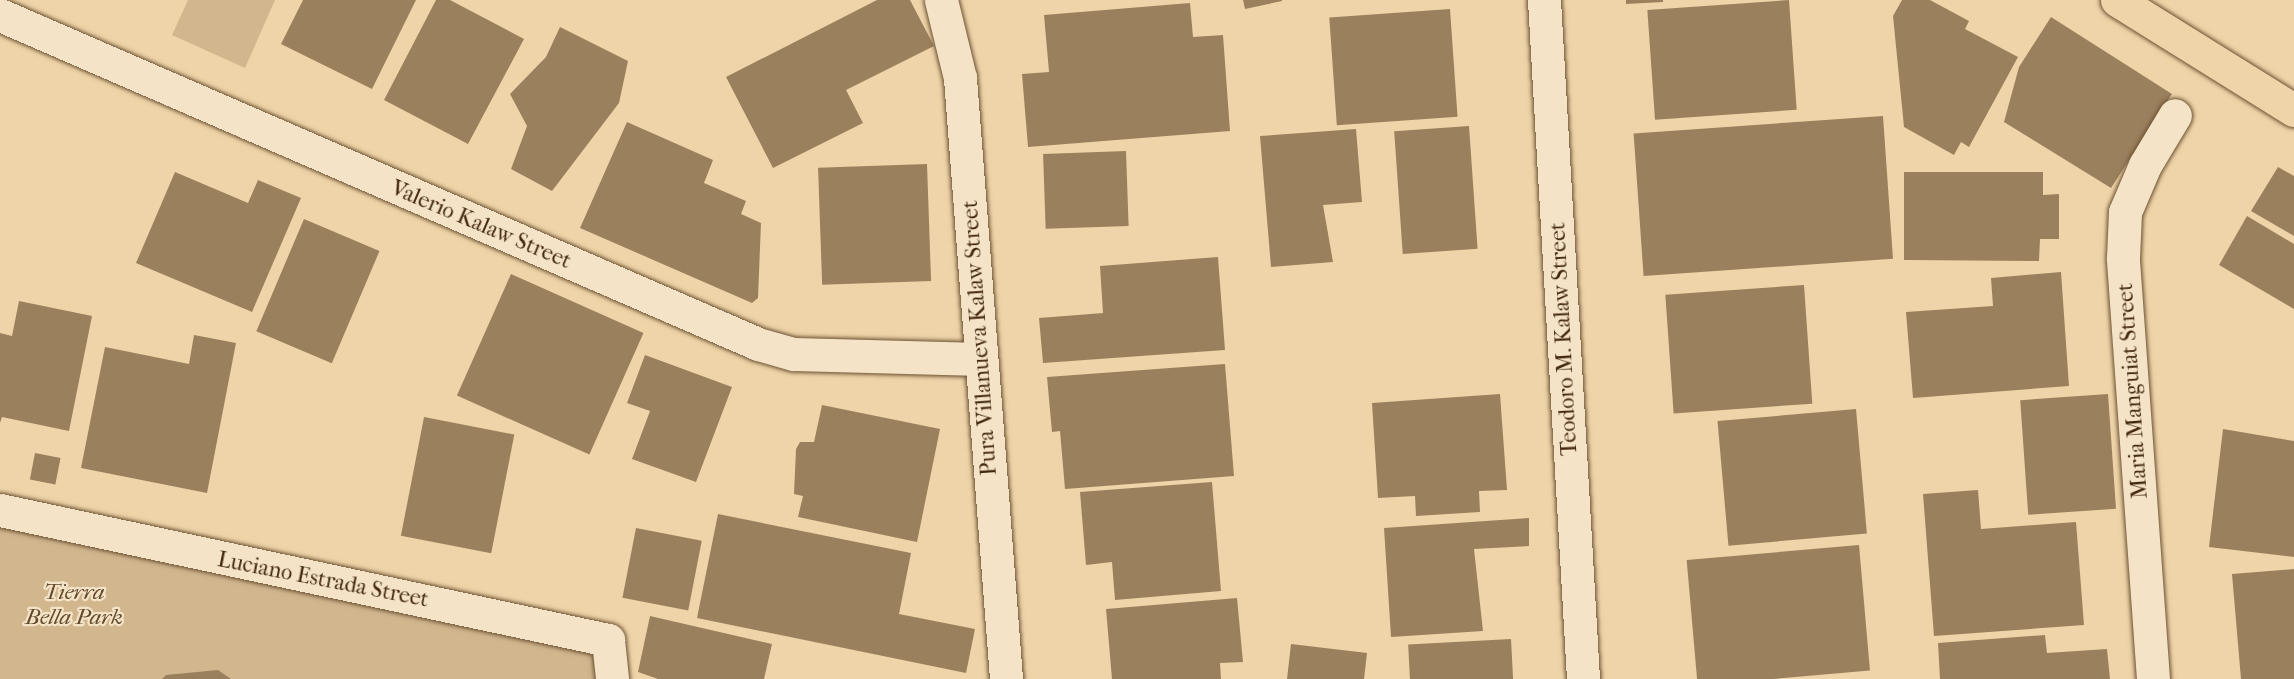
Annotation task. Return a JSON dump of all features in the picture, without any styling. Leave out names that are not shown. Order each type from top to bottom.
[{"type":"main road","points":[[2118,0],[2294,110]]},
{"type":"street","name":"Pura Villanueva Kalaw Street","points":[[941,0],[960,78],[1006,679]]},
{"type":"street","name":"Teodoro M. Kalaw Street","points":[[1544,0],[1583,679]]},
{"type":"street","name":"Valerio Kalaw Street","points":[[0,15],[758,344],[794,354],[981,358]]},
{"type":"street","name":"Maria Manguiat Street","points":[[2153,679],[2123,258],[2125,212],[2145,165],[2175,115]]},
{"type":"street","name":"Luciano Estrada Street","points":[[0,510],[608,640],[612,679]]},
{"type":"green space","points":[[188,0],[275,0],[245,68],[172,35]]},
{"type":"green space","name":"Tierra Bella Park","points":[[0,513],[592,647],[596,679],[0,679]]},
{"type":"building","points":[[303,0],[416,0],[372,89],[281,44]]},
{"type":"building","points":[[436,0],[450,0],[524,39],[468,144],[384,100]]},
{"type":"building","points":[[877,0],[910,0],[934,46],[846,90],[863,123],[773,168],[726,77]]},
{"type":"building","points":[[1243,0],[1282,0],[1282,1],[1245,9]]},
{"type":"building","points":[[1626,0],[1663,0],[1663,2],[1626,4]]},
{"type":"building","points":[[1789,0],[1797,110],[1655,120],[1647,10]]},
{"type":"building","points":[[1902,0],[1930,0],[1969,21],[1965,29],[2018,57],[1969,147],[1961,142],[1954,155],[1904,127],[1893,16]]},
{"type":"building","points":[[1190,3],[1193,37],[1223,35],[1230,131],[1028,147],[1022,74],[1049,72],[1044,15]]},
{"type":"building","points":[[1450,9],[1458,117],[1337,125],[1329,17]]},
{"type":"building","points":[[2051,17],[2172,94],[2111,188],[2004,122],[2019,67]]},
{"type":"building","points":[[560,27],[628,61],[619,103],[552,191],[511,169],[527,126],[510,94],[546,57]]},
{"type":"building","points":[[1883,116],[1893,259],[1644,276],[1634,133]]},
{"type":"building","points":[[627,122],[713,160],[704,183],[746,201],[741,214],[761,223],[758,298],[752,303],[580,228]]},
{"type":"building","points":[[1469,126],[1478,249],[1403,254],[1394,131]]},
{"type":"building","points":[[1356,129],[1362,202],[1323,205],[1333,262],[1271,267],[1260,136]]},
{"type":"building","points":[[1126,151],[1129,226],[1046,229],[1043,154]]},
{"type":"building","points":[[927,164],[931,281],[822,285],[818,168]]},
{"type":"building","points":[[2278,167],[2294,176],[2294,236],[2251,211]]},
{"type":"building","points":[[175,172],[248,203],[258,180],[301,198],[252,312],[136,263]]},
{"type":"building","points":[[1904,172],[2043,172],[2043,195],[2059,194],[2059,239],[2040,239],[2039,261],[1904,260]]},
{"type":"building","points":[[2247,216],[2294,244],[2294,309],[2219,265]]},
{"type":"building","points":[[304,219],[379,251],[332,363],[256,331]]},
{"type":"building","points":[[1218,257],[1225,350],[1043,363],[1039,318],[1103,313],[1100,266]]},
{"type":"building","points":[[2061,272],[2069,386],[1913,398],[1906,312],[1993,306],[1991,278]]},
{"type":"building","points":[[511,274],[643,333],[589,454],[457,396]]},
{"type":"building","points":[[1804,285],[1812,404],[1674,413],[1665,295]]},
{"type":"building","points":[[19,301],[92,316],[69,431],[2,417],[0,423],[0,333],[12,336]]},
{"type":"building","points":[[194,335],[236,343],[207,493],[81,468],[105,347],[189,364]]},
{"type":"building","points":[[645,355],[732,387],[696,482],[632,459],[650,411],[627,403]]},
{"type":"building","points":[[1225,364],[1234,476],[1065,489],[1060,431],[1052,432],[1047,377]]},
{"type":"building","points":[[1500,394],[1507,490],[1479,491],[1480,512],[1416,516],[1415,496],[1378,498],[1372,403]]},
{"type":"building","points":[[2108,394],[2116,509],[2028,515],[2020,400]]},
{"type":"building","points":[[822,405],[940,429],[917,542],[798,517],[803,496],[794,494],[796,449],[800,442],[814,442]]},
{"type":"building","points":[[1856,409],[1867,534],[1728,546],[1718,421]]},
{"type":"building","points":[[424,417],[514,435],[491,553],[401,536]]},
{"type":"building","points":[[2223,429],[2294,441],[2294,557],[2209,547]]},
{"type":"building","points":[[35,453],[61,458],[55,484],[30,480]]},
{"type":"building","points":[[1212,482],[1221,591],[1115,600],[1112,562],[1086,565],[1080,492]]},
{"type":"building","points":[[1978,490],[1981,529],[2076,522],[2084,625],[1934,636],[1923,494]]},
{"type":"building","points":[[718,514],[911,553],[899,614],[975,629],[966,673],[697,618]]},
{"type":"building","points":[[1529,518],[1529,546],[1474,549],[1483,631],[1391,637],[1384,528]]},
{"type":"building","points":[[636,528],[702,541],[688,610],[622,598]]},
{"type":"building","points":[[1859,545],[1870,671],[1773,679],[1697,679],[1687,560]]},
{"type":"building","points":[[2294,569],[2294,679],[2241,679],[2232,574]]},
{"type":"building","points":[[1237,598],[1243,662],[1220,663],[1221,679],[1112,679],[1106,609]]},
{"type":"building","points":[[650,616],[772,644],[764,679],[658,679],[638,672]]},
{"type":"building","points":[[2045,635],[2047,653],[2107,649],[2110,679],[1940,679],[1938,643]]},
{"type":"building","points":[[1511,639],[1513,679],[1410,679],[1408,644]]},
{"type":"building","points":[[1291,644],[1367,653],[1364,679],[1287,679]]},
{"type":"building","points":[[218,670],[231,679],[162,679],[166,675]]}]
